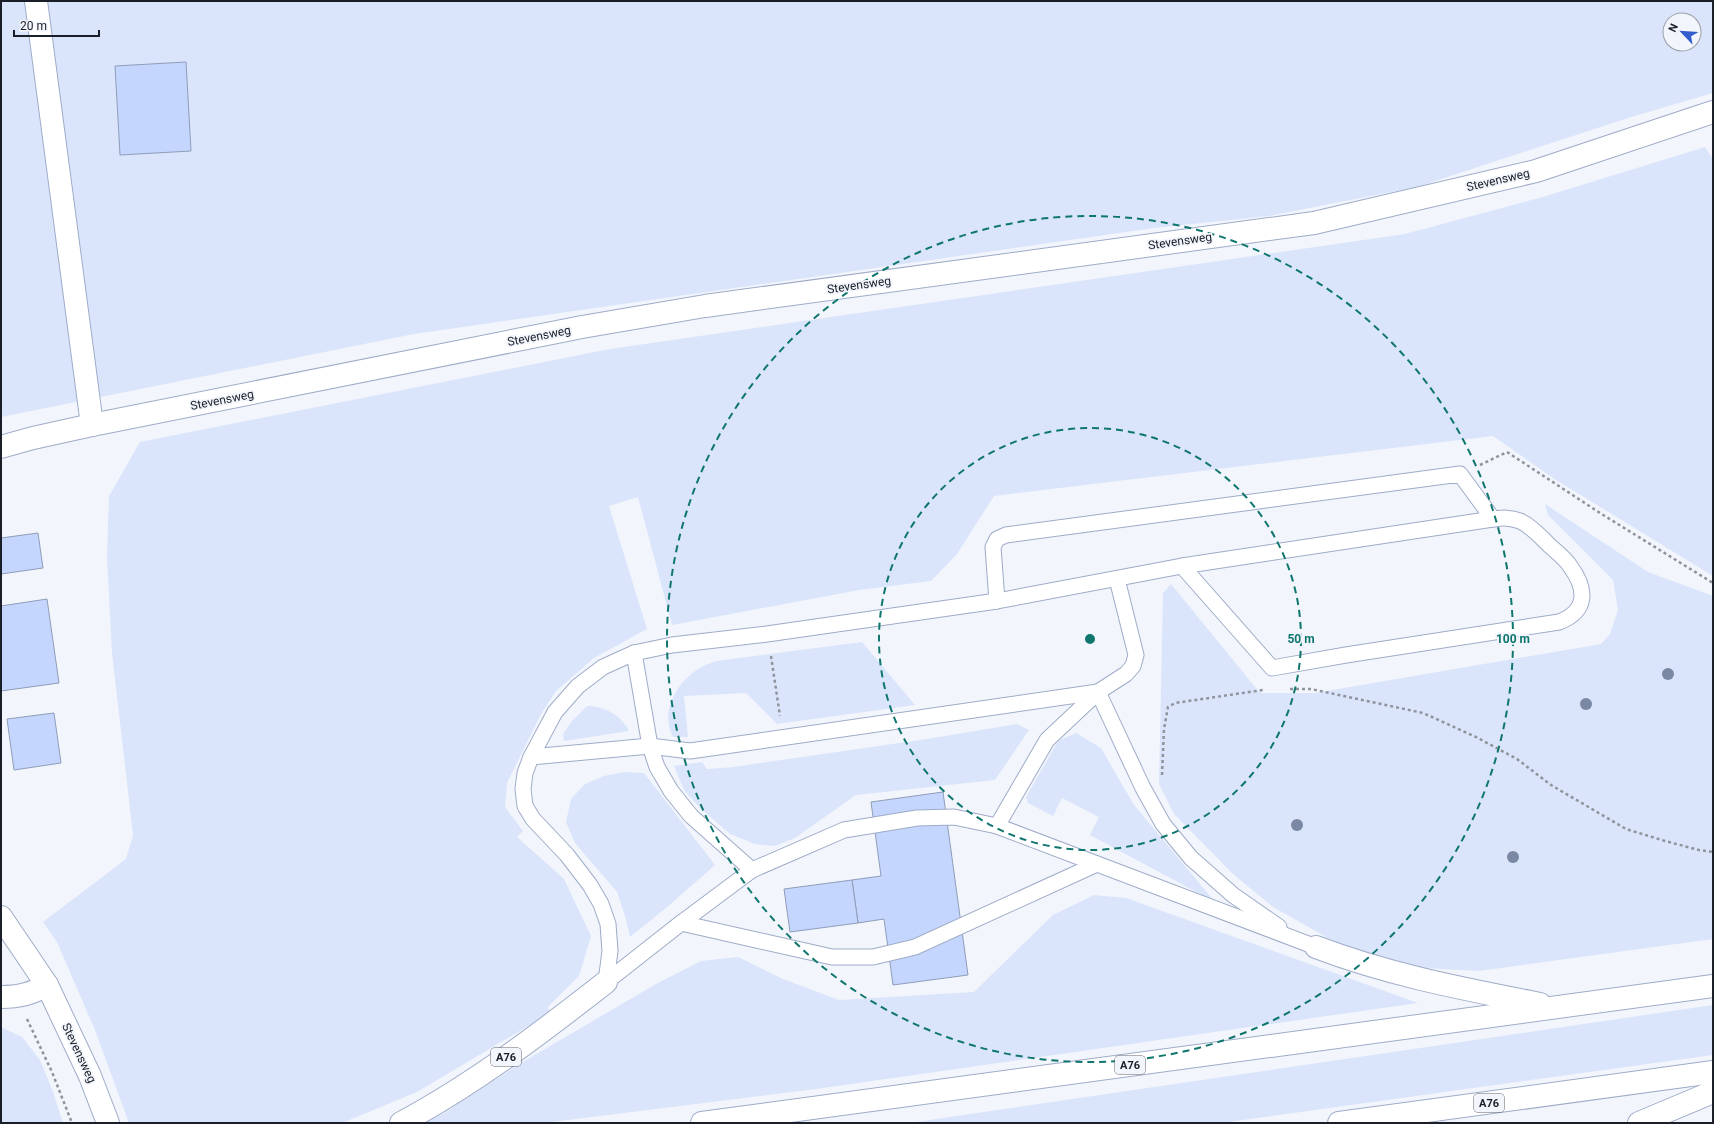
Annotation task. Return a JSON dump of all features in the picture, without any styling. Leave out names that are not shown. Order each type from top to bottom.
[{"type":"main road","points":[[36,1],[92,426]]},
{"type":"main road","name":"Stevensweg","points":[[1,447],[33,438],[582,327],[705,306],[1314,223],[1536,171],[1713,112]]},
{"type":"main road","name":"Stevensweg","points":[[3,922],[47,985],[90,1076],[108,1123]]},
{"type":"main road","name":"A76","points":[[1316,947],[1387,971],[1439,984],[1557,1007]]},
{"type":"main road","name":"A76","points":[[401,1123],[437,1104],[488,1070],[568,1012],[606,982]]},
{"type":"main road","points":[[8,997],[31,994],[47,985]]},
{"type":"main road","name":"A76","points":[[702,1123],[1713,986]]},
{"type":"main road","name":"A76","points":[[1339,1123],[1713,1072]]},
{"type":"main road","points":[[1639,1123],[1713,1092]]},
{"type":"lane","points":[[997,602],[993,547],[997,539],[1006,535],[1460,474],[1493,519]]},
{"type":"lane","points":[[606,982],[610,951],[608,924],[601,904],[590,885],[567,855],[533,820],[525,806],[523,789],[525,773],[531,756],[555,712],[578,686],[603,667],[634,653],[672,645],[767,634],[997,602],[1182,566],[1506,517],[1520,521],[1530,527],[1570,565],[1578,579],[1582,594],[1582,603],[1577,612],[1568,619],[1559,622],[1272,668],[1182,566]]},
{"type":"lane","points":[[997,826],[1047,740],[1098,692],[1126,674],[1133,666],[1136,655],[1117,579]]},
{"type":"lane","points":[[634,653],[650,746],[657,768],[671,791],[691,816],[752,870]]},
{"type":"lane","points":[[531,756],[650,746],[690,752],[1098,692]]},
{"type":"lane","name":"A76","points":[[1098,692],[1141,783],[1163,824],[1191,858],[1233,895],[1277,926],[1316,947]]},
{"type":"lane","name":"A76","points":[[606,982],[752,870],[844,830],[917,818],[954,817],[997,826],[1316,947]]},
{"type":"lane","points":[[681,923],[832,957],[873,957],[915,947],[1097,864]]},
{"type":"path","points":[[1460,474],[1507,452],[1600,513],[1713,583]]},
{"type":"path","points":[[767,634],[784,738]]},
{"type":"path","points":[[1288,689],[1311,689],[1423,714],[1476,737],[1517,759],[1551,784],[1626,829],[1699,850],[1713,852]]},
{"type":"path","points":[[1141,783],[1162,778],[1164,729],[1168,707],[1175,703],[1266,690]]},
{"type":"path","points":[[8,997],[52,1072],[72,1123]]},
{"type":"shaded area","points":[[1,1],[1713,1],[1713,93],[1628,118],[1417,187],[1269,216],[1154,228],[414,334],[1,417]]},
{"type":"shaded area","points":[[1705,147],[1713,159],[1713,576],[1556,480],[1493,436],[994,496],[957,554],[931,581],[859,590],[672,625],[638,497],[609,506],[647,629],[594,658],[556,691],[541,714],[507,783],[505,807],[523,831],[517,837],[564,879],[591,936],[579,976],[548,1007],[550,1013],[417,1092],[342,1123],[129,1123],[95,1030],[57,942],[43,922],[126,859],[133,835],[112,653],[107,558],[109,496],[140,442],[610,349],[1405,234],[1546,196]]},
{"type":"shaded area","points":[[1545,504],[1648,572],[1713,596],[1713,939],[1479,971],[1404,967],[1335,942],[1273,907],[1233,874],[1174,814],[1159,784],[1163,593],[1171,584],[1260,693],[1315,693],[1601,644],[1610,634],[1618,610],[1613,580],[1548,515]]},
{"type":"shaded area","points":[[862,642],[915,705],[777,724],[746,693],[684,696],[688,737],[673,737],[669,727],[668,717],[673,697],[685,679],[705,665],[717,661]]},
{"type":"shaded area","points":[[587,706],[593,706],[611,712],[626,725],[629,731],[564,741],[563,734],[572,721]]},
{"type":"shaded area","points":[[1017,724],[1029,730],[995,780],[856,795],[795,838],[775,846],[755,844],[730,834],[699,807],[684,790],[674,766],[702,762],[707,769],[733,767],[927,739]]},
{"type":"shaded area","points":[[1076,733],[1101,748],[1134,805],[1215,902],[1090,835],[1099,817],[1062,798],[1053,816],[1028,803],[1026,797],[1058,741]]},
{"type":"shaded area","points":[[624,772],[644,773],[715,865],[630,937],[617,892],[575,843],[566,822],[571,799],[585,784],[604,776]]},
{"type":"shaded area","points":[[1094,895],[1126,898],[1418,1003],[816,1089],[544,1123],[421,1123],[443,1114],[521,1063],[656,984],[701,961],[738,957],[783,979],[839,1000],[974,992],[1053,915]]},
{"type":"shaded area","points":[[1713,1005],[1713,1055],[1221,1123],[909,1123]]},
{"type":"shaded area","points":[[1,1027],[22,1037],[40,1060],[53,1092],[63,1123],[1,1123]]},
{"type":"building","points":[[186,62],[191,151],[120,155],[115,66]]},
{"type":"building","points":[[38,533],[43,568],[1,574],[1,538]]},
{"type":"building","points":[[47,599],[59,683],[1,691],[1,606]]},
{"type":"building","points":[[54,713],[61,763],[14,770],[7,719]]},
{"type":"building","points":[[943,792],[968,975],[893,985],[884,919],[858,923],[852,880],[881,876],[871,802]]},
{"type":"building","points":[[852,880],[858,923],[790,932],[784,889]]}]
